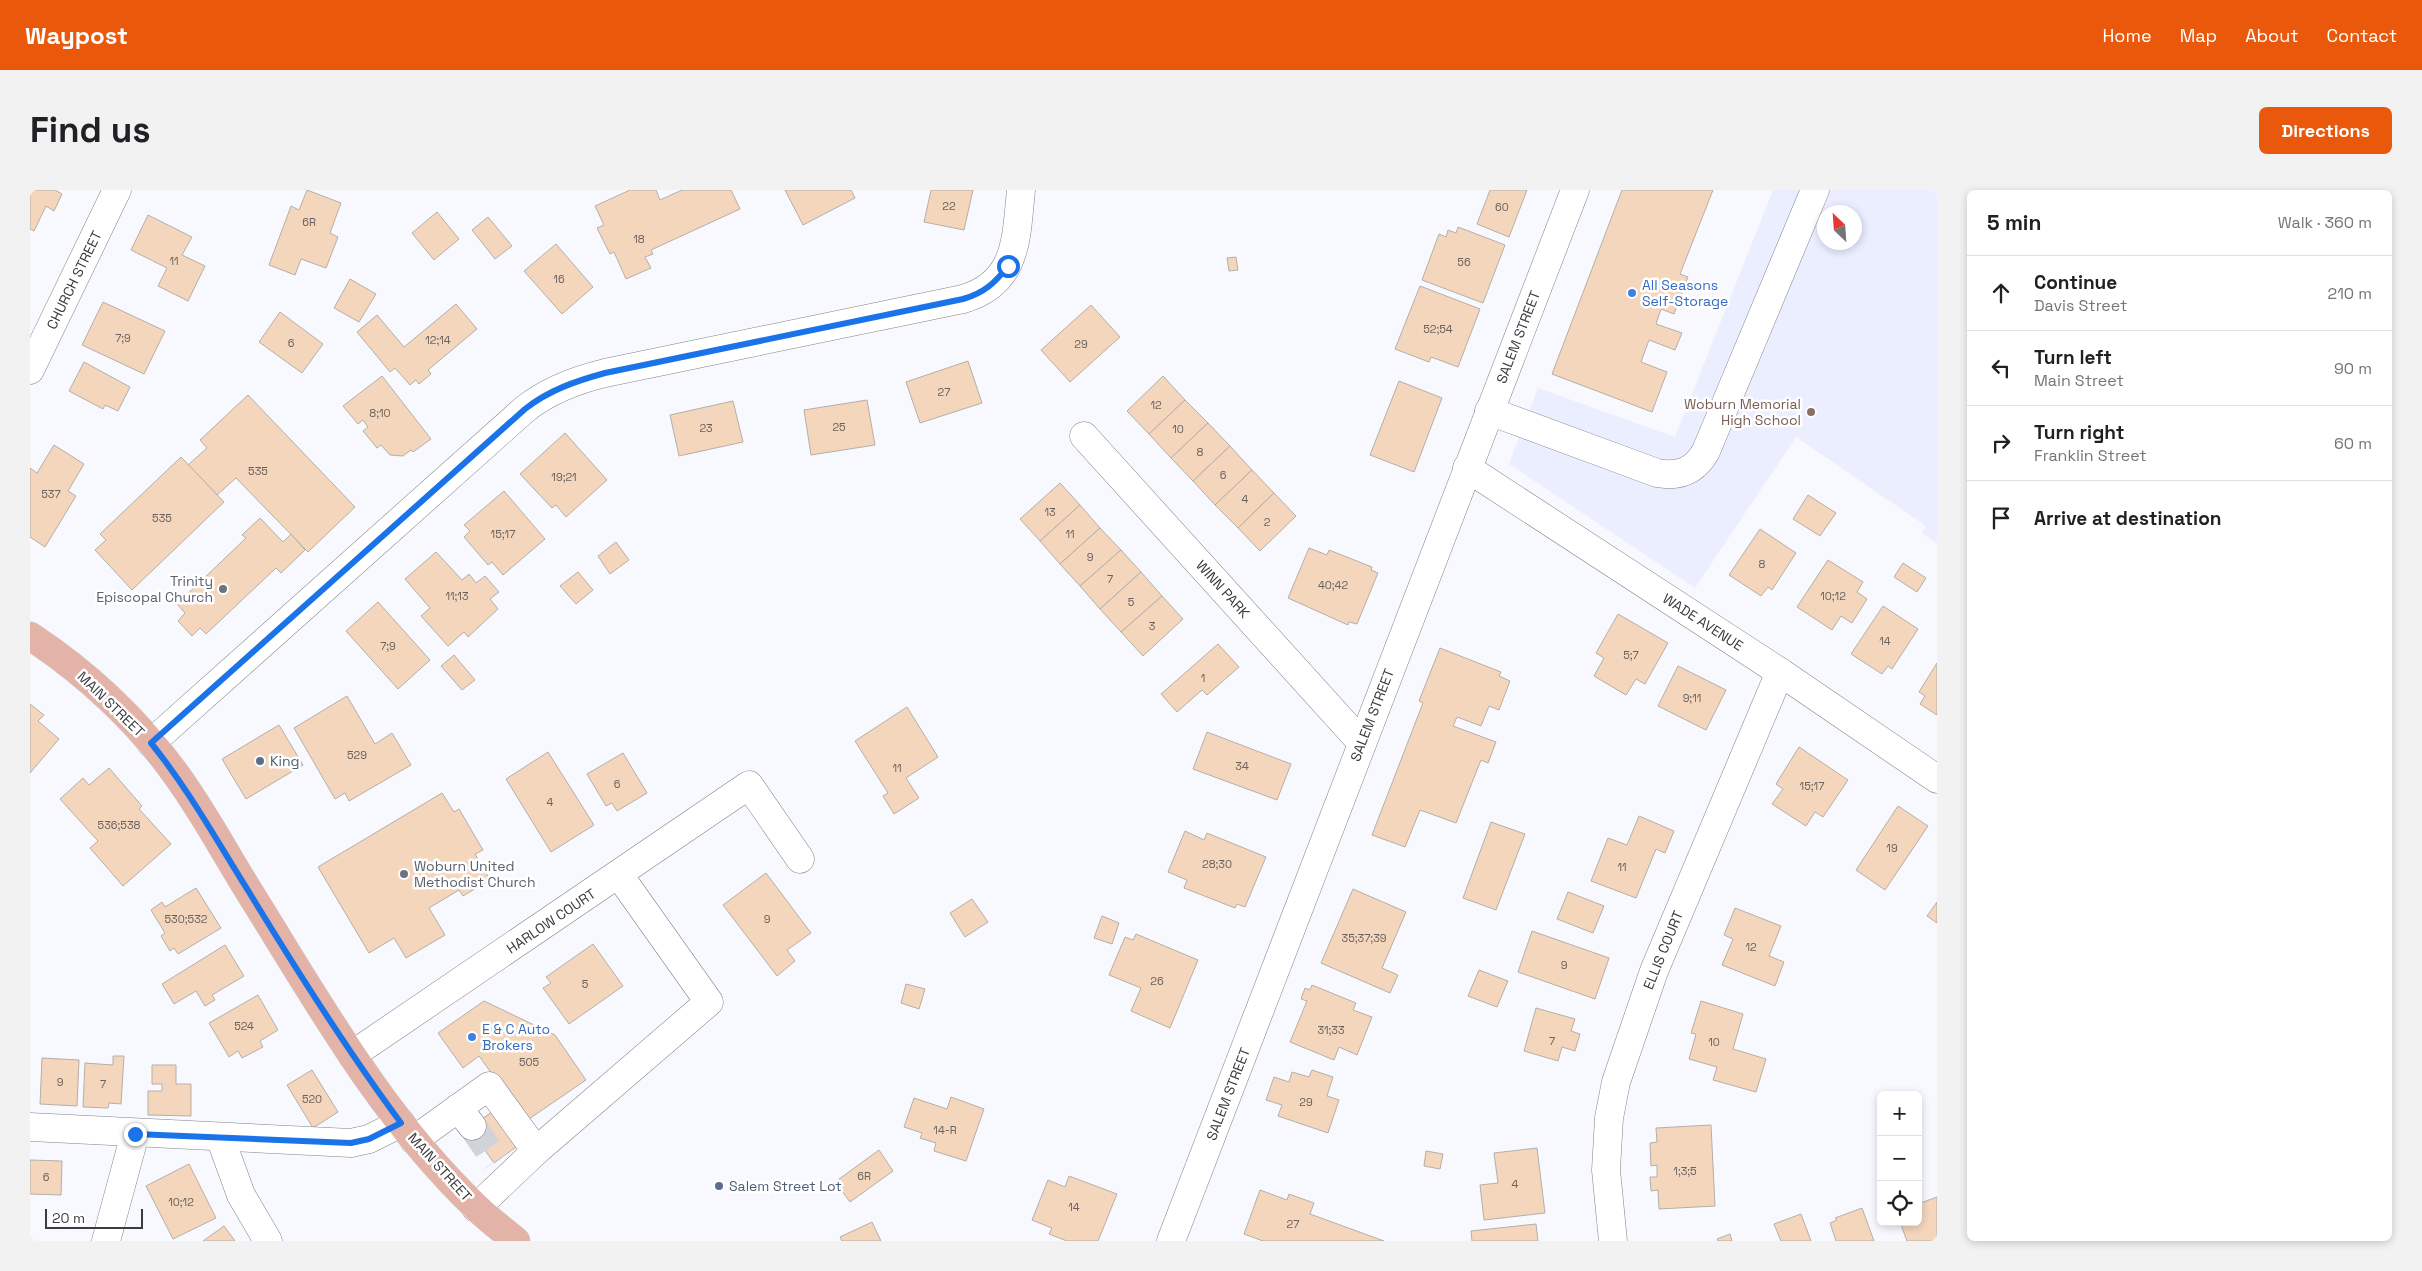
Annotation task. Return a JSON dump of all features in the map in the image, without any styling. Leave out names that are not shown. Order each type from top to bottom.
[{"type":"main road","name":"MAIN STREET","points":[[30,636],[93,685],[151,743],[175,772],[352,1055],[408,1132],[476,1208],[516,1241]]},
{"type":"street","name":"CHURCH STREET","points":[[30,370],[38,336],[117,190]]},
{"type":"street","points":[[151,743],[535,402],[562,387],[605,373],[963,299],[982,292],[999,278],[1008,266],[1014,250],[1021,190]]},
{"type":"street","name":"SALEM STREET","points":[[1170,1241],[1574,190]]},
{"type":"street","points":[[1489,411],[1657,473],[1671,475],[1692,468],[1706,451],[1815,190]]},
{"type":"street","name":"WINN PARK","points":[[1084,436],[1362,743]]},
{"type":"street","name":"WADE AVENUE","points":[[1467,468],[1780,672],[1937,779]]},
{"type":"street","name":"ELLIS COURT","points":[[1613,1241],[1608,1199],[1606,1139],[1612,1100],[1619,1074],[1654,971],[1780,672]]},
{"type":"street","name":"HARLOW COURT","points":[[352,1055],[749,785],[800,859]]},
{"type":"street","points":[[476,1208],[502,1169],[536,1151],[709,1002],[619,875]]},
{"type":"street","points":[[30,1127],[135,1134],[351,1143],[408,1132],[465,1117],[489,1086],[536,1151]]},
{"type":"street","points":[[106,1241],[135,1134]]},
{"type":"street","points":[[220,1137],[241,1195],[268,1241]]},
{"type":"shaded area","name":"Woburn Memorial High School","points":[[1773,190],[1937,190],[1937,544],[1922,533],[1926,526],[1796,437],[1695,588],[1509,464],[1538,388],[1675,437]]},
{"type":"building","points":[[30,190],[55,190],[62,194],[54,211],[46,206],[34,231],[30,229]]},
{"type":"building","points":[[307,190],[341,203],[330,233],[338,237],[326,268],[301,259],[295,275],[269,265],[291,206],[299,210]]},
{"type":"building","points":[[630,190],[656,190],[660,200],[682,190],[731,190],[740,209],[651,250],[653,254],[645,257],[651,268],[626,279],[614,252],[610,254],[597,228],[604,225],[595,206]]},
{"type":"building","points":[[785,190],[851,190],[855,198],[803,225]]},
{"type":"building","points":[[931,190],[973,190],[964,230],[924,222]]},
{"type":"building","points":[[1490,190],[1527,190],[1509,237],[1477,224]]},
{"type":"building","name":"All Seasons Self-Storage","points":[[1622,190],[1713,190],[1680,274],[1688,277],[1674,314],[1661,309],[1656,324],[1682,333],[1675,350],[1649,340],[1641,362],[1667,372],[1652,412],[1552,374]]},
{"type":"building","points":[[437,212],[459,239],[434,260],[412,233]]},
{"type":"building","points":[[148,215],[192,237],[182,255],[205,266],[188,301],[158,286],[167,268],[131,250]]},
{"type":"building","points":[[488,217],[512,246],[495,259],[472,230]]},
{"type":"building","points":[[1458,227],[1505,245],[1483,303],[1422,280],[1439,234],[1446,237],[1448,230],[1456,233]]},
{"type":"building","points":[[556,244],[593,287],[562,314],[524,271]]},
{"type":"building","points":[[1236,257],[1238,270],[1229,271],[1227,258]]},
{"type":"building","points":[[350,279],[376,294],[359,322],[334,308]]},
{"type":"building","points":[[1420,286],[1480,309],[1458,367],[1431,357],[1429,362],[1395,349]]},
{"type":"building","points":[[103,302],[165,331],[144,374],[82,345]]},
{"type":"building","points":[[456,304],[477,329],[428,370],[431,374],[419,384],[416,380],[410,385],[395,368],[390,372],[357,332],[377,315],[404,347]]},
{"type":"building","points":[[1091,305],[1120,337],[1070,382],[1041,350]]},
{"type":"building","points":[[280,312],[323,344],[302,373],[259,342]]},
{"type":"building","points":[[968,361],[982,403],[920,423],[906,382]]},
{"type":"building","points":[[84,362],[130,387],[118,411],[105,405],[103,409],[69,391]]},
{"type":"building","points":[[382,376],[431,439],[413,452],[411,450],[403,456],[390,455],[381,445],[377,448],[363,431],[368,427],[363,420],[358,424],[343,406]]},
{"type":"building","points":[[1163,376],[1185,400],[1149,434],[1127,411]]},
{"type":"building","points":[[1399,381],[1442,398],[1414,472],[1370,455]]},
{"type":"building","points":[[248,395],[355,507],[308,552],[236,478],[217,495],[188,465],[207,448],[200,440]]},
{"type":"building","points":[[867,400],[875,445],[811,455],[804,410]]},
{"type":"building","points":[[1185,400],[1208,423],[1171,458],[1149,434]]},
{"type":"building","points":[[733,401],[743,442],[679,456],[670,415]]},
{"type":"building","points":[[1208,423],[1230,446],[1193,481],[1171,458]]},
{"type":"building","points":[[565,433],[607,480],[566,517],[556,505],[552,508],[520,474]]},
{"type":"building","points":[[54,445],[84,464],[68,491],[76,496],[45,547],[30,537],[30,468],[37,473]]},
{"type":"building","points":[[1230,446],[1252,470],[1215,505],[1193,481]]},
{"type":"building","points":[[181,457],[224,502],[132,590],[95,550],[106,540],[100,534]]},
{"type":"building","points":[[1252,470],[1274,493],[1238,528],[1215,505]]},
{"type":"building","points":[[1060,483],[1080,505],[1040,541],[1020,519]]},
{"type":"building","points":[[504,491],[545,539],[503,575],[492,562],[488,565],[464,537],[470,531],[464,525]]},
{"type":"building","points":[[1274,493],[1296,516],[1260,551],[1238,528]]},
{"type":"building","points":[[1808,495],[1836,513],[1820,536],[1793,519]]},
{"type":"building","points":[[1080,505],[1100,528],[1060,564],[1040,541]]},
{"type":"building","name":"Trinity Episcopal Church","points":[[260,518],[283,542],[291,534],[305,550],[281,573],[276,568],[206,634],[200,628],[192,636],[178,621],[185,613],[177,604],[246,538],[242,535]]},
{"type":"building","points":[[1100,528],[1121,550],[1080,586],[1060,564]]},
{"type":"building","points":[[1760,529],[1796,553],[1772,590],[1768,587],[1761,596],[1729,575]]},
{"type":"building","points":[[616,542],[629,560],[610,574],[598,556]]},
{"type":"building","points":[[1309,548],[1327,555],[1329,550],[1372,567],[1371,570],[1378,573],[1357,624],[1349,622],[1348,625],[1288,598]]},
{"type":"building","points":[[1121,550],[1141,572],[1100,609],[1080,586]]},
{"type":"building","points":[[436,552],[462,580],[469,574],[476,583],[485,576],[499,592],[490,599],[498,609],[468,637],[464,632],[448,646],[421,616],[430,608],[405,579]]},
{"type":"building","points":[[1828,560],[1863,582],[1857,592],[1867,599],[1852,623],[1841,616],[1832,630],[1797,607]]},
{"type":"building","points":[[1903,563],[1926,578],[1917,592],[1894,577]]},
{"type":"building","points":[[578,572],[593,590],[576,604],[560,586]]},
{"type":"building","points":[[1141,572],[1162,596],[1121,632],[1100,609]]},
{"type":"building","points":[[1162,596],[1183,619],[1143,656],[1121,632]]},
{"type":"building","points":[[378,602],[430,660],[398,689],[346,631]]},
{"type":"building","points":[[1883,606],[1918,629],[1892,669],[1888,666],[1882,674],[1851,654]]},
{"type":"building","points":[[1618,614],[1668,643],[1645,684],[1636,679],[1626,695],[1594,676],[1604,658],[1596,653]]},
{"type":"building","points":[[1218,644],[1239,667],[1207,695],[1202,690],[1177,712],[1161,694]]},
{"type":"building","points":[[1440,648],[1501,672],[1499,676],[1510,681],[1499,710],[1489,706],[1481,726],[1457,717],[1453,726],[1496,742],[1488,763],[1481,760],[1456,823],[1420,810],[1405,847],[1372,835],[1423,703],[1419,701]]},
{"type":"building","points":[[454,655],[475,680],[462,690],[441,666]]},
{"type":"building","points":[[1937,663],[1937,715],[1920,704],[1925,696],[1919,692]]},
{"type":"building","points":[[1678,666],[1726,690],[1706,730],[1658,706]]},
{"type":"building","points":[[347,696],[375,744],[392,733],[411,765],[349,801],[345,793],[335,799],[294,728]]},
{"type":"building","points":[[30,704],[44,715],[38,721],[59,739],[30,773]]},
{"type":"building","points":[[907,707],[938,757],[906,778],[919,798],[894,814],[883,796],[888,793],[855,741]]},
{"type":"building","points":[[279,725],[303,765],[246,799],[222,759]]},
{"type":"building","points":[[1207,732],[1291,764],[1277,800],[1193,769]]},
{"type":"building","points":[[1799,747],[1848,780],[1823,817],[1815,812],[1806,826],[1772,804],[1783,789],[1776,784]]},
{"type":"building","points":[[548,752],[594,825],[551,852],[506,779]]},
{"type":"building","points":[[623,753],[647,793],[617,811],[612,803],[606,806],[587,774]]},
{"type":"building","points":[[109,768],[142,806],[139,809],[171,844],[123,886],[90,848],[98,841],[60,799],[83,778],[89,785]]},
{"type":"building","name":"Woburn United Methodist Church","points":[[442,793],[454,812],[459,809],[483,850],[475,854],[490,880],[463,896],[459,890],[429,908],[445,935],[406,958],[394,938],[369,953],[318,867]]},
{"type":"building","points":[[1898,806],[1928,826],[1885,890],[1856,870]]},
{"type":"building","points":[[1639,816],[1674,831],[1665,853],[1656,849],[1636,898],[1591,881],[1608,838],[1627,845]]},
{"type":"building","points":[[1491,822],[1525,834],[1496,910],[1463,898]]},
{"type":"building","points":[[1185,831],[1204,840],[1207,833],[1266,857],[1245,907],[1237,904],[1235,908],[1184,888],[1187,880],[1168,872]]},
{"type":"building","points":[[766,873],[811,933],[787,950],[795,961],[777,976],[723,905]]},
{"type":"building","points":[[196,888],[221,928],[178,954],[174,948],[170,951],[161,936],[165,933],[151,910],[162,902],[165,907]]},
{"type":"building","points":[[1353,889],[1406,912],[1382,968],[1398,975],[1390,993],[1321,963]]},
{"type":"building","points":[[1568,892],[1604,906],[1593,933],[1557,919]]},
{"type":"building","points":[[972,899],[988,922],[965,937],[950,913]]},
{"type":"building","points":[[1937,902],[1937,923],[1927,916]]},
{"type":"building","points":[[1735,908],[1781,926],[1769,956],[1784,962],[1775,986],[1722,965],[1733,939],[1724,935]]},
{"type":"building","points":[[1102,916],[1119,923],[1112,944],[1094,938]]},
{"type":"building","points":[[1532,931],[1609,958],[1595,999],[1518,972]]},
{"type":"building","points":[[1136,934],[1198,960],[1170,1028],[1131,1011],[1141,988],[1109,975],[1125,937],[1133,940]]},
{"type":"building","points":[[593,944],[623,986],[569,1024],[543,988],[551,983],[546,977]]},
{"type":"building","points":[[225,945],[244,976],[212,995],[215,1000],[205,1006],[196,991],[174,1004],[162,984]]},
{"type":"building","points":[[1479,970],[1508,981],[1497,1007],[1468,996]]},
{"type":"building","points":[[906,984],[925,989],[919,1009],[901,1003]]},
{"type":"building","points":[[1312,985],[1356,1003],[1353,1010],[1372,1017],[1357,1055],[1339,1047],[1334,1060],[1290,1042],[1307,1001],[1301,999],[1305,988],[1310,990]]},
{"type":"building","points":[[258,995],[278,1030],[260,1041],[263,1047],[242,1058],[238,1051],[229,1057],[209,1023]]},
{"type":"building","points":[[484,1001],[555,1035],[586,1080],[526,1121],[479,1056],[463,1068],[438,1033]]},
{"type":"building","points":[[1701,1001],[1743,1014],[1733,1049],[1766,1059],[1756,1092],[1713,1080],[1717,1067],[1689,1059],[1696,1034],[1691,1033]]},
{"type":"building","points":[[1536,1008],[1575,1019],[1571,1031],[1580,1034],[1575,1051],[1562,1047],[1558,1061],[1524,1051]]},
{"type":"building","points":[[113,1056],[124,1056],[121,1104],[109,1103],[108,1108],[83,1107],[85,1063],[113,1065]]},
{"type":"building","points":[[42,1058],[79,1060],[77,1106],[40,1104]]},
{"type":"building","points":[[152,1065],[176,1065],[176,1084],[191,1084],[191,1116],[148,1115],[148,1091],[162,1091],[162,1084],[152,1084]]},
{"type":"building","points":[[312,1070],[338,1112],[313,1128],[287,1085]]},
{"type":"building","points":[[1312,1070],[1333,1077],[1327,1096],[1339,1100],[1328,1133],[1278,1116],[1282,1105],[1266,1100],[1274,1077],[1289,1082],[1292,1072],[1309,1077]]},
{"type":"building","points":[[951,1097],[984,1109],[966,1161],[934,1151],[936,1143],[920,1138],[922,1133],[904,1127],[914,1098],[947,1109]]},
{"type":"building","points":[[499,1107],[523,1142],[494,1163],[469,1128]]},
{"type":"building","points":[[1711,1125],[1715,1206],[1659,1209],[1658,1190],[1651,1191],[1650,1177],[1657,1177],[1657,1165],[1651,1166],[1650,1143],[1657,1142],[1656,1128]]},
{"type":"building","points":[[1537,1148],[1545,1213],[1484,1220],[1480,1185],[1498,1183],[1494,1153]]},
{"type":"building","points":[[879,1150],[893,1171],[850,1202],[835,1182]]},
{"type":"building","points":[[1426,1151],[1443,1154],[1440,1169],[1424,1166]]},
{"type":"building","points":[[30,1160],[62,1161],[61,1195],[30,1194]]},
{"type":"building","points":[[189,1164],[216,1218],[173,1239],[146,1186]]},
{"type":"building","points":[[1069,1176],[1117,1194],[1098,1241],[1067,1241],[1049,1234],[1052,1228],[1032,1220],[1048,1180],[1065,1187]]},
{"type":"building","points":[[1260,1190],[1287,1200],[1289,1194],[1314,1203],[1310,1214],[1384,1241],[1263,1241],[1244,1234]]},
{"type":"building","points":[[1937,1197],[1937,1241],[1907,1241],[1901,1226],[1922,1226],[1922,1203]]},
{"type":"building","points":[[1862,1208],[1874,1241],[1836,1241],[1830,1223],[1837,1220],[1835,1218]]},
{"type":"building","points":[[1801,1214],[1811,1241],[1781,1241],[1774,1224]]},
{"type":"building","points":[[872,1222],[881,1241],[842,1241],[840,1237]]},
{"type":"building","points":[[1536,1224],[1538,1241],[1472,1241],[1471,1231]]},
{"type":"building","points":[[224,1226],[235,1241],[203,1241]]},
{"type":"building","points":[[1730,1234],[1732,1241],[1718,1241],[1717,1239]]},
{"type":"tunnel","points":[[472,1126],[496,1161]]},
{"type":"place","name":"All Seasons Self-Storage","points":[[1632,293]]},
{"type":"place","name":"Woburn Memorial High School","points":[[1811,412]]},
{"type":"place","name":"Trinity Episcopal Church","points":[[223,589]]},
{"type":"place","name":"King","points":[[260,761]]},
{"type":"place","name":"Woburn United Methodist Church","points":[[404,874]]},
{"type":"place","name":"E & C Auto Brokers","points":[[472,1037]]},
{"type":"place","name":"Salem Street Lot","points":[[719,1186]]},
{"type":"route","points":[[135,1134],[351,1143],[369,1139],[401,1123],[352,1055],[323,1010],[175,772],[151,743],[525,409],[545,395],[568,384],[605,373],[963,299],[989,288],[1008,266]]}]
